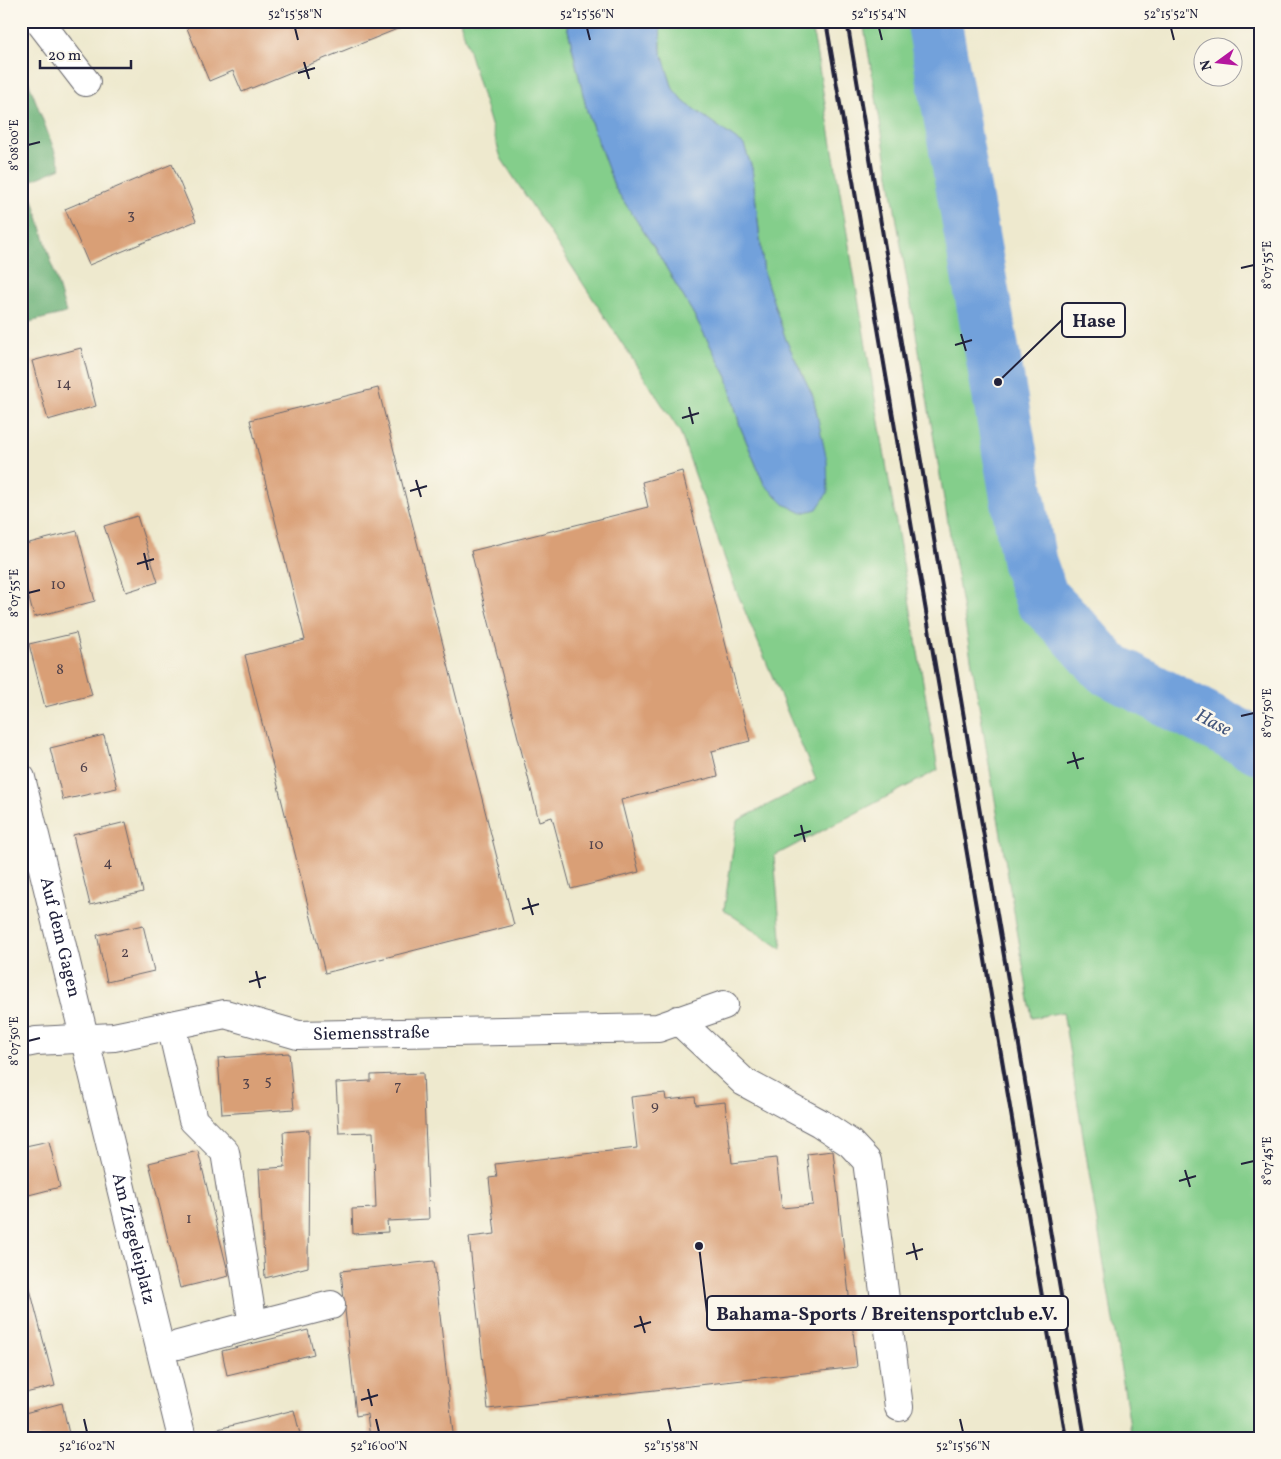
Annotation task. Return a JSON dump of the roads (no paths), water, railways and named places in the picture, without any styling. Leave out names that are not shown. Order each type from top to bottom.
[{"type":"street","points":[[39,21],[86,82]]},
{"type":"street","name":"Auf dem Gagen","points":[[21,778],[84,1038]]},
{"type":"street","name":"Siemensstraße","points":[[21,1044],[36,1040],[114,1037],[225,1014],[298,1035],[658,1028],[724,1005]]},
{"type":"street","points":[[678,1020],[744,1082],[820,1123],[850,1143],[867,1161],[899,1407]]},
{"type":"street","points":[[171,1025],[193,1120],[225,1152],[253,1325]]},
{"type":"street","name":"Am Ziegeleiplatz","points":[[84,1038],[182,1438]]},
{"type":"street","points":[[178,1344],[331,1305]]},
{"type":"water","points":[[566,21],[660,21],[661,51],[673,89],[684,102],[744,145],[752,168],[764,274],[786,340],[813,396],[827,461],[828,492],[817,509],[802,513],[784,504],[764,484],[740,426],[727,377],[693,313],[654,247],[615,188],[587,111]]},
{"type":"waterway","name":"Hase","points":[[934,21],[1029,562],[1042,599],[1107,668],[1260,747]]},
{"type":"railway","points":[[826,21],[1066,1438]]},
{"type":"railway","points":[[847,21],[1085,1438]]},
{"type":"place","name":"Hase","points":[[998,382]]},
{"type":"place","name":"Bahama-Sports / Breitensportclub e.V.","points":[[699,1246]]}]
